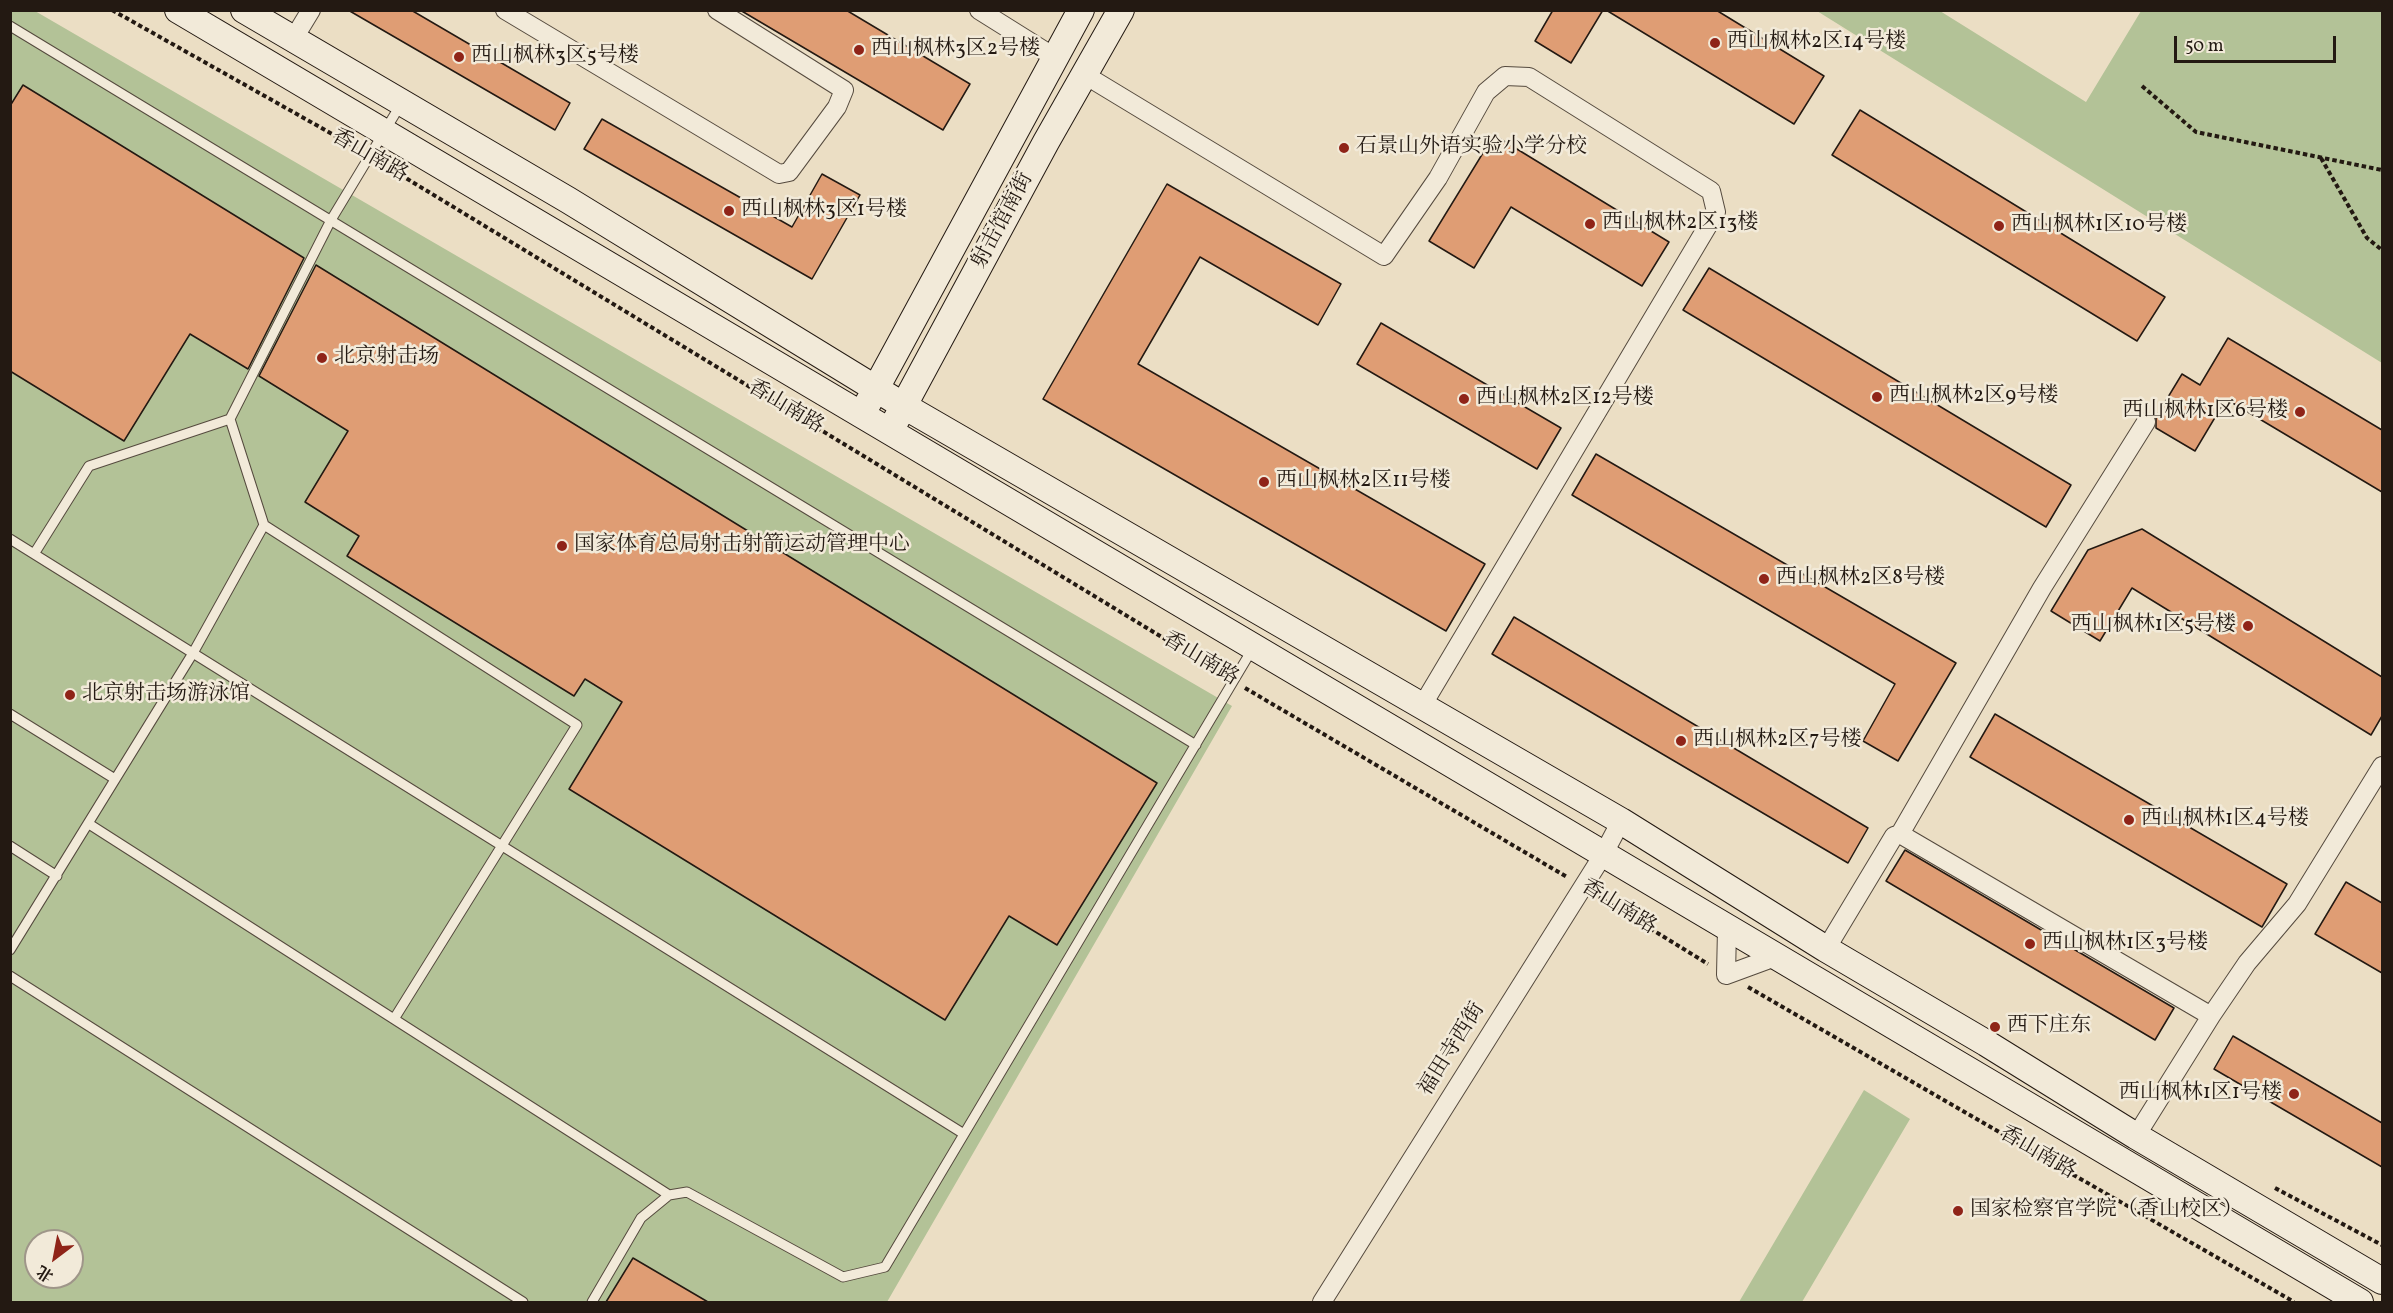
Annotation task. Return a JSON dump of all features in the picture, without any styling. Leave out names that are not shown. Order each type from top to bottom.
[{"type":"main road","name":"香山南路","points":[[178,10],[860,416],[2360,1302]]},
{"type":"main road","points":[[244,10],[403,102],[904,406],[1621,821],[1826,950],[1986,1042],[2136,1136],[2382,1281]]},
{"type":"main road","name":"射击馆南街","points":[[860,416],[1081,10]]},
{"type":"main road","name":"射击馆南街","points":[[890,432],[1121,10]]},
{"type":"street","points":[[294,38],[311,10]]},
{"type":"street","points":[[505,10],[779,174],[789,172],[837,107],[844,90],[717,10]]},
{"type":"street","points":[[979,10],[1054,57]]},
{"type":"street","points":[[1085,75],[1384,256],[1438,178],[1486,92],[1505,76],[1529,77],[1711,191],[1716,212],[1422,706]]},
{"type":"street","points":[[1826,950],[1894,836],[1900,834],[2042,588],[2146,422]]},
{"type":"street","points":[[2136,1136],[2247,963],[2296,904],[2382,766]]},
{"type":"street","name":"福田寺西街","points":[[1322,1302],[1602,855],[1621,821]]},
{"type":"street","points":[[1900,834],[2211,1016]]},
{"type":"street","points":[[1727,929],[1726,975],[1775,957]]},
{"type":"lane","points":[[10,26],[1196,745]]},
{"type":"lane","points":[[34,554],[89,466],[230,419],[331,220],[403,102]]},
{"type":"lane","points":[[230,419],[264,525],[577,726],[394,1019]]},
{"type":"lane","points":[[10,950],[193,653],[264,525]]},
{"type":"lane","points":[[10,539],[964,1134]]},
{"type":"lane","points":[[592,1302],[641,1218],[669,1195],[687,1192],[843,1277],[885,1267],[1253,648]]},
{"type":"lane","points":[[10,714],[116,779]]},
{"type":"lane","points":[[89,824],[669,1195]]},
{"type":"lane","points":[[10,846],[57,876]]},
{"type":"lane","points":[[10,976],[523,1302]]},
{"type":"path","name":"香山南路","points":[[111,10],[370,156],[1235,681],[1582,886],[1726,975],[2294,1302]]},
{"type":"path","points":[[2142,86],[2196,132],[2382,171]]},
{"type":"path","points":[[2320,158],[2367,238],[2382,250]]},
{"type":"green space","name":"北京射击场","points":[[10,11],[35,11],[1232,706],[887,1302],[11,1302]]},
{"type":"green space","points":[[1817,11],[1940,11],[2086,102],[2141,11],[2382,11],[2382,363]]},
{"type":"green space","points":[[1864,1090],[1910,1119],[1802,1302],[1739,1302]]},
{"type":"building","name":"西山枫林3区5号楼","points":[[348,10],[411,10],[570,103],[555,130]]},
{"type":"building","name":"西山枫林3区2号楼","points":[[740,10],[846,10],[970,84],[943,130]]},
{"type":"building","points":[[1553,10],[1603,10],[1571,63],[1535,41]]},
{"type":"building","name":"西山枫林2区14号楼","points":[[1606,10],[1716,10],[1824,76],[1794,124]]},
{"type":"building","points":[[23,85],[304,258],[248,369],[190,334],[124,441],[10,371],[10,106]]},
{"type":"building","name":"西山枫林1区10号楼","points":[[1860,110],[2165,297],[2137,341],[1832,155]]},
{"type":"building","name":"西山枫林3区1号楼","points":[[602,119],[792,227],[822,174],[860,195],[812,279],[584,149]]},
{"type":"building","name":"西山枫林2区13楼","points":[[1494,135],[1669,242],[1642,286],[1511,207],[1474,268],[1429,241]]},
{"type":"building","name":"西山枫林2区11号楼","points":[[1167,184],[1341,284],[1318,325],[1200,257],[1138,364],[1485,564],[1446,631],[1043,399]]},
{"type":"building","name":"国家体育总局射击射箭运动管理中心","points":[[316,265],[1157,783],[1057,945],[1009,916],[945,1020],[569,789],[622,702],[585,679],[574,696],[347,556],[359,536],[305,502],[348,431],[259,376]]},
{"type":"building","name":"西山枫林2区9号楼","points":[[1709,268],[2071,485],[2046,527],[1683,310]]},
{"type":"building","name":"西山枫林2区12号楼","points":[[1381,323],[1561,428],[1537,469],[1357,364]]},
{"type":"building","name":"西山枫林1区6号楼","points":[[2228,338],[2382,430],[2382,492],[2226,399],[2195,451],[2156,428],[2156,417],[2182,374],[2200,385]]},
{"type":"building","name":"西山枫林2区8号楼","points":[[1596,454],[1956,663],[1898,761],[1863,741],[1895,684],[1572,495]]},
{"type":"building","name":"西山枫林1区5号楼","points":[[2142,529],[2382,677],[2382,716],[2371,735],[2132,588],[2100,641],[2051,611],[2088,550]]},
{"type":"building","name":"西山枫林2区7号楼","points":[[1514,617],[1868,828],[1848,863],[1492,654]]},
{"type":"building","name":"西山枫林1区4号楼","points":[[1995,714],[2287,884],[2262,927],[1970,757]]},
{"type":"building","name":"西山枫林1区3号楼","points":[[1905,850],[2174,1008],[2155,1040],[1886,881]]},
{"type":"building","points":[[2346,882],[2382,903],[2382,973],[2315,934]]},
{"type":"building","name":"西山枫林1区1号楼","points":[[2233,1036],[2382,1123],[2382,1167],[2214,1069]]},
{"type":"building","points":[[633,1258],[708,1302],[606,1302]]},
{"type":"place","name":"西山枫林2区14号楼","points":[[1715,43]]},
{"type":"place","name":"西山枫林3区2号楼","points":[[859,50]]},
{"type":"place","name":"西山枫林3区5号楼","points":[[459,57]]},
{"type":"place","name":"石景山外语实验小学分校","points":[[1344,148]]},
{"type":"place","name":"西山枫林3区1号楼","points":[[729,211]]},
{"type":"place","name":"西山枫林2区13楼","points":[[1590,224]]},
{"type":"place","name":"西山枫林1区10号楼","points":[[1999,226]]},
{"type":"place","name":"北京射击场","points":[[322,358]]},
{"type":"place","name":"西山枫林2区9号楼","points":[[1877,397]]},
{"type":"place","name":"西山枫林2区12号楼","points":[[1464,399]]},
{"type":"place","name":"西山枫林1区6号楼","points":[[2300,412]]},
{"type":"place","name":"西山枫林2区11号楼","points":[[1264,482]]},
{"type":"place","name":"国家体育总局射击射箭运动管理中心","points":[[562,546]]},
{"type":"place","name":"西山枫林2区8号楼","points":[[1764,579]]},
{"type":"place","name":"西山枫林1区5号楼","points":[[2248,626]]},
{"type":"place","name":"北京射击场游泳馆","points":[[70,695]]},
{"type":"place","name":"西山枫林2区7号楼","points":[[1681,741]]},
{"type":"place","name":"西山枫林1区4号楼","points":[[2129,820]]},
{"type":"place","name":"西山枫林1区3号楼","points":[[2030,944]]},
{"type":"place","name":"西下庄东","points":[[1995,1027]]},
{"type":"place","name":"西山枫林1区1号楼","points":[[2294,1094]]},
{"type":"place","name":"国家检察官学院（香山校区）","points":[[1958,1211]]}]
